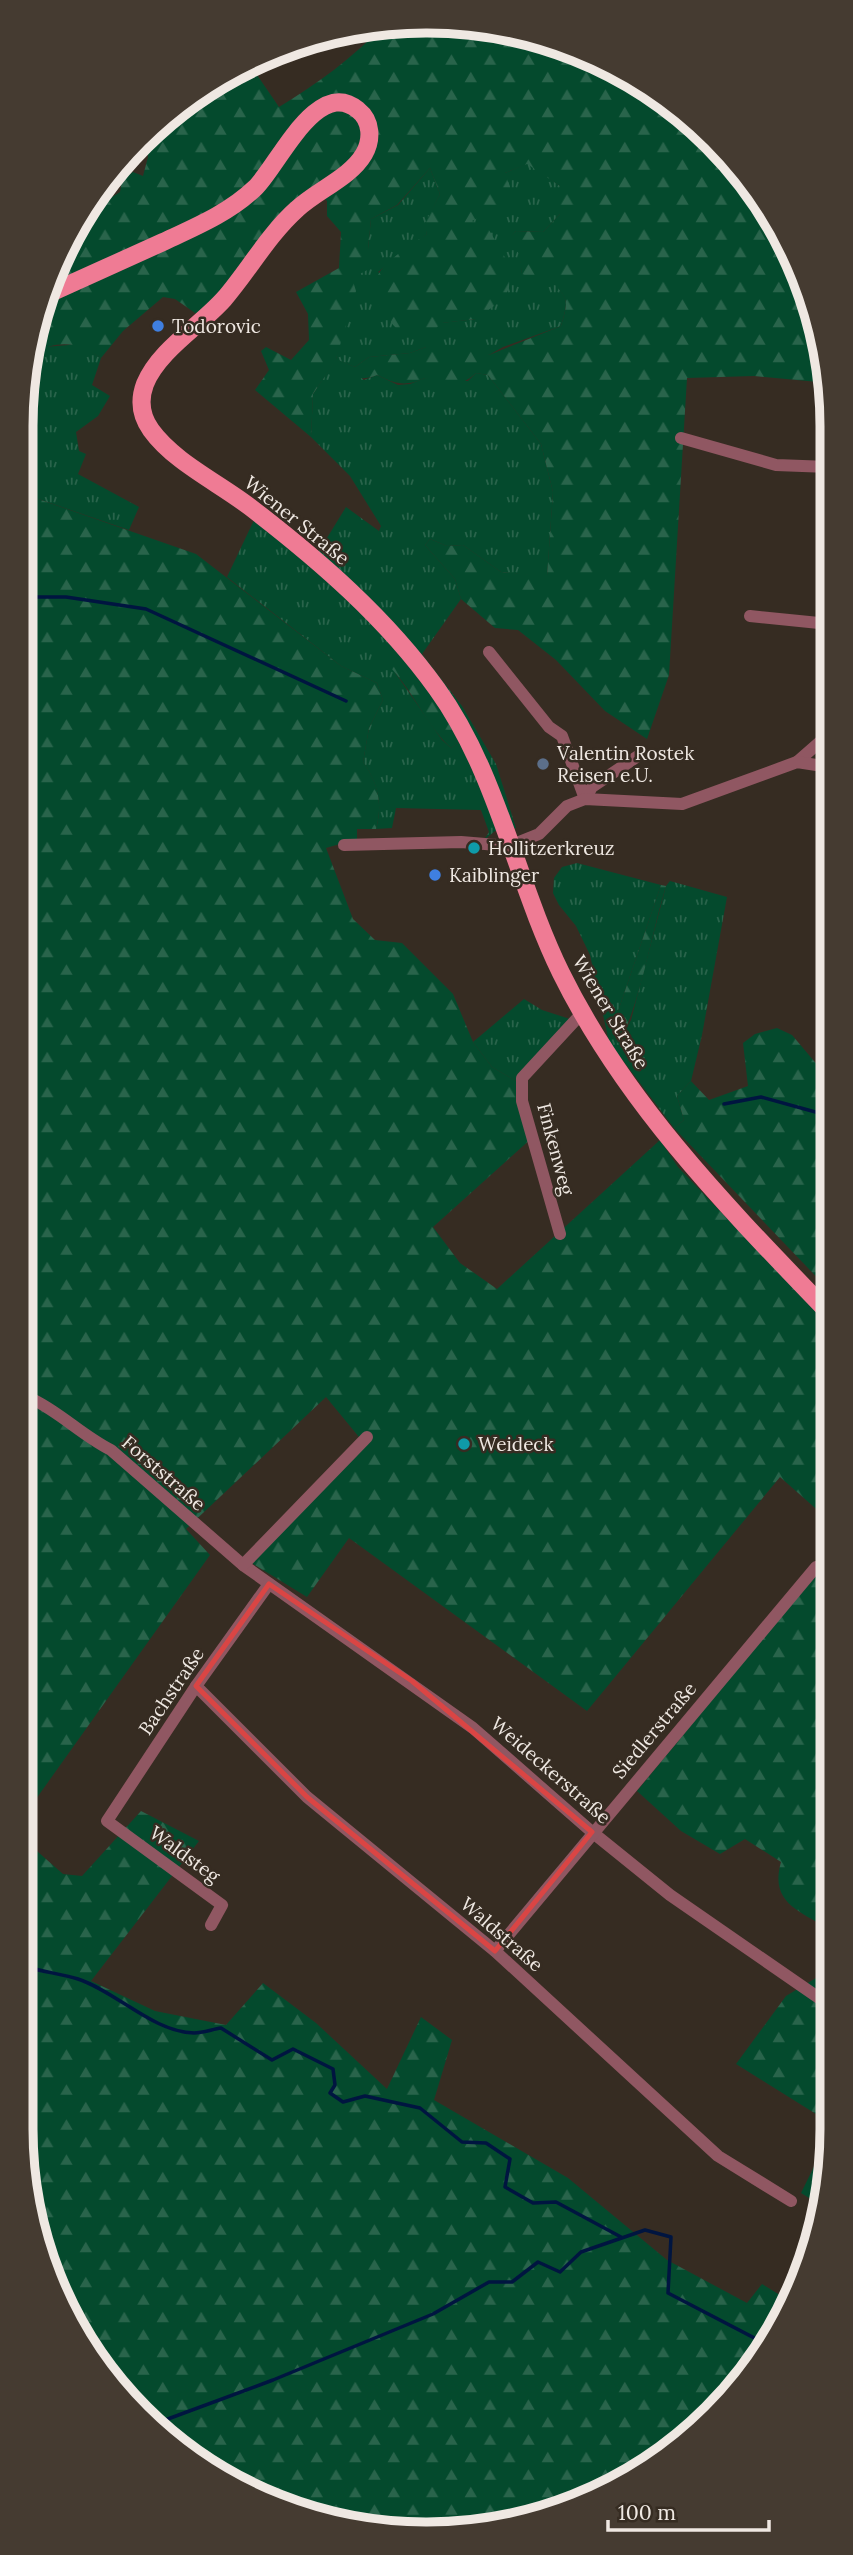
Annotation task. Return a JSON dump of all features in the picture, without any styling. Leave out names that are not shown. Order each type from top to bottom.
[{"type":"main road","name":"Wiener Straße","points":[[58,289],[233,206],[263,179],[306,120],[319,108],[333,103],[344,103],[364,116],[370,136],[360,160],[293,212],[224,299],[155,368],[143,389],[142,407],[150,428],[167,447],[256,512],[318,562],[364,604],[410,654],[438,690],[468,741],[534,915],[583,1012],[671,1142],[820,1303]]},
{"type":"street","points":[[681,438],[776,465],[820,467]]},
{"type":"street","points":[[750,616],[820,623]]},
{"type":"street","points":[[489,652],[549,727],[562,736],[585,799]]},
{"type":"street","points":[[344,845],[461,842],[509,846],[539,834],[567,806],[585,799],[682,804],[797,762],[820,742]]},
{"type":"street","points":[[585,799],[592,787],[640,754]]},
{"type":"street","points":[[797,762],[820,766]]},
{"type":"street","name":"Finkenweg","points":[[560,1234],[522,1101],[522,1078],[583,1012]]},
{"type":"street","name":"Forststraße","points":[[33,1400],[55,1411],[86,1438],[111,1450],[243,1565]]},
{"type":"street","points":[[243,1565],[367,1437]]},
{"type":"street","name":"Weideckerstraße","points":[[243,1565],[473,1728],[592,1832],[670,1895],[820,1999]]},
{"type":"street","name":"Siedlerstraße","points":[[495,1951],[816,1567]]},
{"type":"street","name":"Bachstraße","points":[[107,1821],[196,1686],[269,1584]]},
{"type":"street","name":"Waldstraße","points":[[196,1686],[307,1797],[495,1951],[718,2155],[792,2201]]},
{"type":"street","name":"Waldsteg","points":[[107,1821],[222,1905],[211,1925]]},
{"type":"highlighted area","points":[[269,1584],[412,1681],[592,1832],[495,1951],[307,1797],[196,1686]]},
{"type":"green space","points":[[401,34],[478,37],[553,54],[623,86],[686,131],[722,167],[767,230],[790,276],[806,325],[817,382],[754,376],[687,378],[669,675],[647,739],[605,711],[556,660],[518,630],[495,628],[461,599],[455,579],[425,545],[430,539],[447,546],[463,545],[501,572],[547,576],[553,492],[541,444],[488,375],[476,373],[464,382],[452,384],[425,378],[412,383],[401,383],[377,375],[354,377],[336,360],[313,394],[311,437],[255,390],[269,370],[261,351],[266,347],[291,360],[309,340],[308,314],[296,292],[339,268],[341,232],[327,216],[327,201],[322,196],[198,315],[175,299],[163,297],[123,331],[101,358],[83,348],[67,344],[41,350],[63,276],[86,230],[108,197],[120,192],[122,180],[133,172],[143,176],[148,148],[208,100],[256,73],[279,107],[371,38]],"holes":[[[527,164],[560,186],[560,214],[543,232],[516,231],[509,238],[519,254],[522,274],[539,281],[549,277],[563,295],[566,303],[561,326],[489,355],[469,340],[460,347],[426,347],[410,353],[369,357],[355,367],[336,359],[356,291],[352,278],[371,268],[374,258],[368,249],[371,219],[397,205],[430,168],[440,194],[424,225],[427,234],[384,266],[374,288],[377,301],[385,315],[400,332],[434,330],[442,323],[476,319],[505,298],[509,287],[510,266],[489,230],[472,221],[514,200],[505,173]]]},
{"type":"green space","points":[[528,163],[560,186],[560,214],[543,232],[516,231],[510,238],[520,254],[522,274],[549,276],[563,294],[566,303],[561,326],[503,347],[489,355],[460,347],[426,347],[410,353],[369,357],[355,367],[337,360],[364,380],[377,375],[398,385],[425,378],[468,381],[476,373],[488,375],[541,444],[553,492],[547,577],[501,572],[463,545],[447,546],[430,539],[425,545],[455,579],[461,599],[422,654],[462,706],[496,764],[516,828],[495,831],[484,840],[489,832],[481,810],[396,808],[392,828],[376,829],[378,794],[363,762],[369,728],[383,700],[377,683],[341,666],[227,577],[255,518],[319,551],[346,507],[379,531],[381,526],[350,476],[311,437],[313,394],[336,359],[352,278],[368,249],[371,219],[398,205],[430,168],[440,194],[425,225],[427,234],[378,272],[441,323],[476,319],[471,221],[505,173]],"holes":[[[394,671],[459,742],[451,748],[442,740]]]},
{"type":"green space","points":[[80,344],[101,358],[92,385],[110,396],[98,416],[76,432],[79,451],[86,454],[78,474],[139,507],[129,530],[33,497],[34,401],[41,350],[45,347]]},
{"type":"green space","points":[[33,497],[196,554],[341,666],[377,683],[383,700],[369,728],[363,762],[378,794],[376,829],[357,829],[357,839],[326,848],[353,919],[375,940],[402,943],[453,994],[473,1042],[492,1067],[518,1082],[533,1137],[433,1227],[460,1263],[497,1289],[660,1140],[678,1167],[820,1316],[820,1512],[780,1477],[587,1711],[349,1538],[307,1597],[250,1562],[359,1437],[326,1397],[186,1529],[210,1555],[33,1803]]},
{"type":"green space","points":[[391,650],[412,670],[437,705],[459,742],[451,748],[433,728],[404,684],[387,664],[387,651]]},
{"type":"green space","points":[[577,863],[661,885],[610,1035],[618,1043],[631,1020],[666,886],[670,881],[727,897],[691,1081],[677,1096],[684,1120],[674,1128],[609,1042],[590,955],[576,926],[553,893],[554,878],[562,867]]},
{"type":"green space","points":[[661,885],[666,886],[646,966],[619,1044],[610,1035]]},
{"type":"green space","points":[[524,999],[542,1010],[570,1019],[518,1082],[492,1067],[473,1042]]},
{"type":"green space","points":[[777,1028],[792,1035],[820,1068],[820,1281],[674,1128],[684,1120],[677,1096],[691,1081],[709,1100],[748,1086],[743,1043],[755,1034]]},
{"type":"green space","points":[[820,1568],[820,1924],[790,1905],[784,1897],[778,1876],[781,1862],[745,1839],[720,1854],[681,1831],[637,1791]]},
{"type":"green space","points":[[141,1811],[199,1841],[91,1981],[155,2011],[226,2025],[263,1983],[316,2023],[387,2089],[421,2017],[452,2040],[434,2100],[568,2178],[667,2260],[747,2303],[762,2284],[782,2296],[767,2325],[738,2368],[705,2407],[686,2424],[623,2469],[553,2501],[478,2518],[401,2521],[325,2508],[276,2492],[253,2481],[187,2440],[148,2407],[131,2388],[86,2325],[54,2255],[41,2205],[33,2128],[33,1848],[63,1874],[82,1876]]},
{"type":"green space","points":[[820,1976],[820,2116],[736,2064],[786,1996]]},
{"type":"green space","points":[[819,2157],[813,2200],[801,2193]]},
{"type":"waterway","points":[[33,597],[66,597],[146,609],[346,701]]},
{"type":"waterway","points":[[724,1104],[761,1097],[820,1113]]},
{"type":"waterway","points":[[33,1968],[92,1985],[150,2019],[179,2031],[197,2033],[221,2028],[272,2060],[293,2049],[333,2069],[335,2085],[330,2093],[343,2102],[365,2096],[420,2108],[462,2142],[486,2143],[510,2159],[505,2187],[533,2203],[556,2202],[621,2237]]},
{"type":"waterway","points":[[163,2421],[273,2380],[433,2314],[489,2282],[512,2282],[538,2262],[560,2272],[581,2252],[645,2230],[671,2237],[668,2293],[758,2340]]},
{"type":"place","name":"Todorovic","points":[[158,326]]},
{"type":"place","name":"Valentin Rostek Reisen e.U.","points":[[543,764]]},
{"type":"place","name":"Hollitzerkreuz","points":[[474,848]]},
{"type":"place","name":"Kaiblinger","points":[[435,875]]},
{"type":"place","name":"Weideck","points":[[464,1444]]}]
